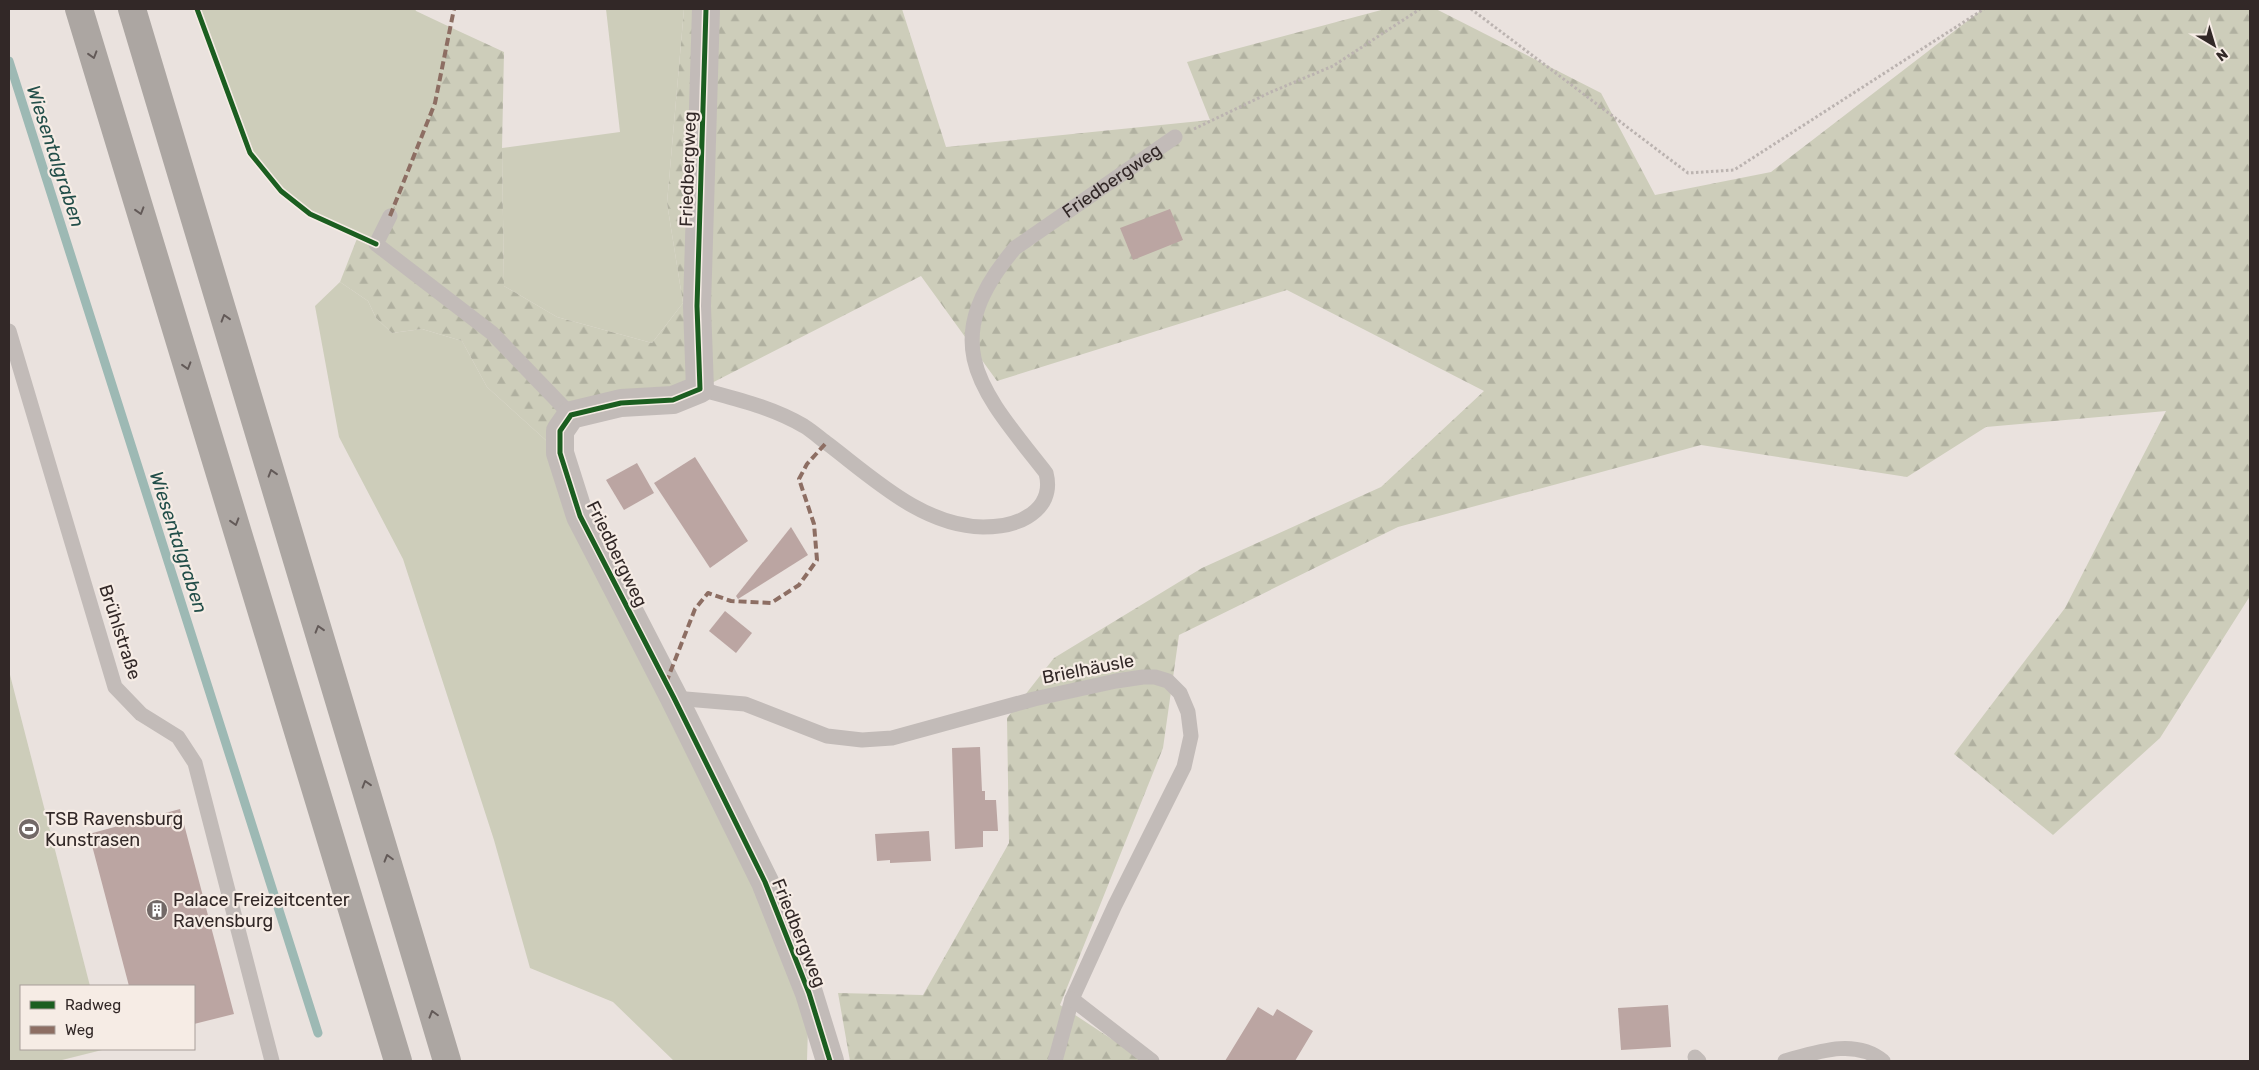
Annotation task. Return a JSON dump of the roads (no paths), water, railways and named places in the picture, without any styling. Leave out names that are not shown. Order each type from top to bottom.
[{"type":"highway","points":[[79,9],[398,1061]]},
{"type":"highway","points":[[132,9],[447,1061]]},
{"type":"street","name":"Friedbergweg","points":[[700,389],[697,306],[706,9]]},
{"type":"street","points":[[572,415],[621,403],[673,400],[700,389]]},
{"type":"street","name":"Friedbergweg","points":[[572,415],[560,431],[560,453],[580,516],[674,698],[765,882],[809,993],[830,1061]]},
{"type":"lane","name":"Friedbergweg","points":[[700,389],[766,407],[804,426],[894,493],[938,518],[951,522],[994,527],[1022,521],[1043,504],[1048,493],[1049,482],[1046,473],[988,396],[977,367],[972,343],[977,306],[996,270],[1015,248],[1176,137]]},
{"type":"lane","points":[[390,216],[376,244],[492,333],[572,415]]},
{"type":"lane","name":"Brühlstraße","points":[[9,331],[115,687],[141,714],[178,737],[195,763],[272,1061]]},
{"type":"lane","name":"Brielhäusle","points":[[674,698],[745,704],[826,736],[862,740],[892,738],[1034,699],[1116,682],[1149,677],[1168,681],[1180,693],[1188,712],[1191,736],[1184,766],[1115,904],[1072,999],[1054,1061]]},
{"type":"lane","points":[[1072,999],[1152,1061]]},
{"type":"lane","points":[[1785,1061],[1832,1048],[1873,1053],[1883,1061]]},
{"type":"waterway","name":"Wiesentalgraben","points":[[9,61],[318,1033]]},
{"type":"place","name":"TSB Ravensburg Kunstrasen","points":[[29,829]]},
{"type":"place","name":"Palace Freizeitcenter Ravensburg","points":[[157,910]]}]
